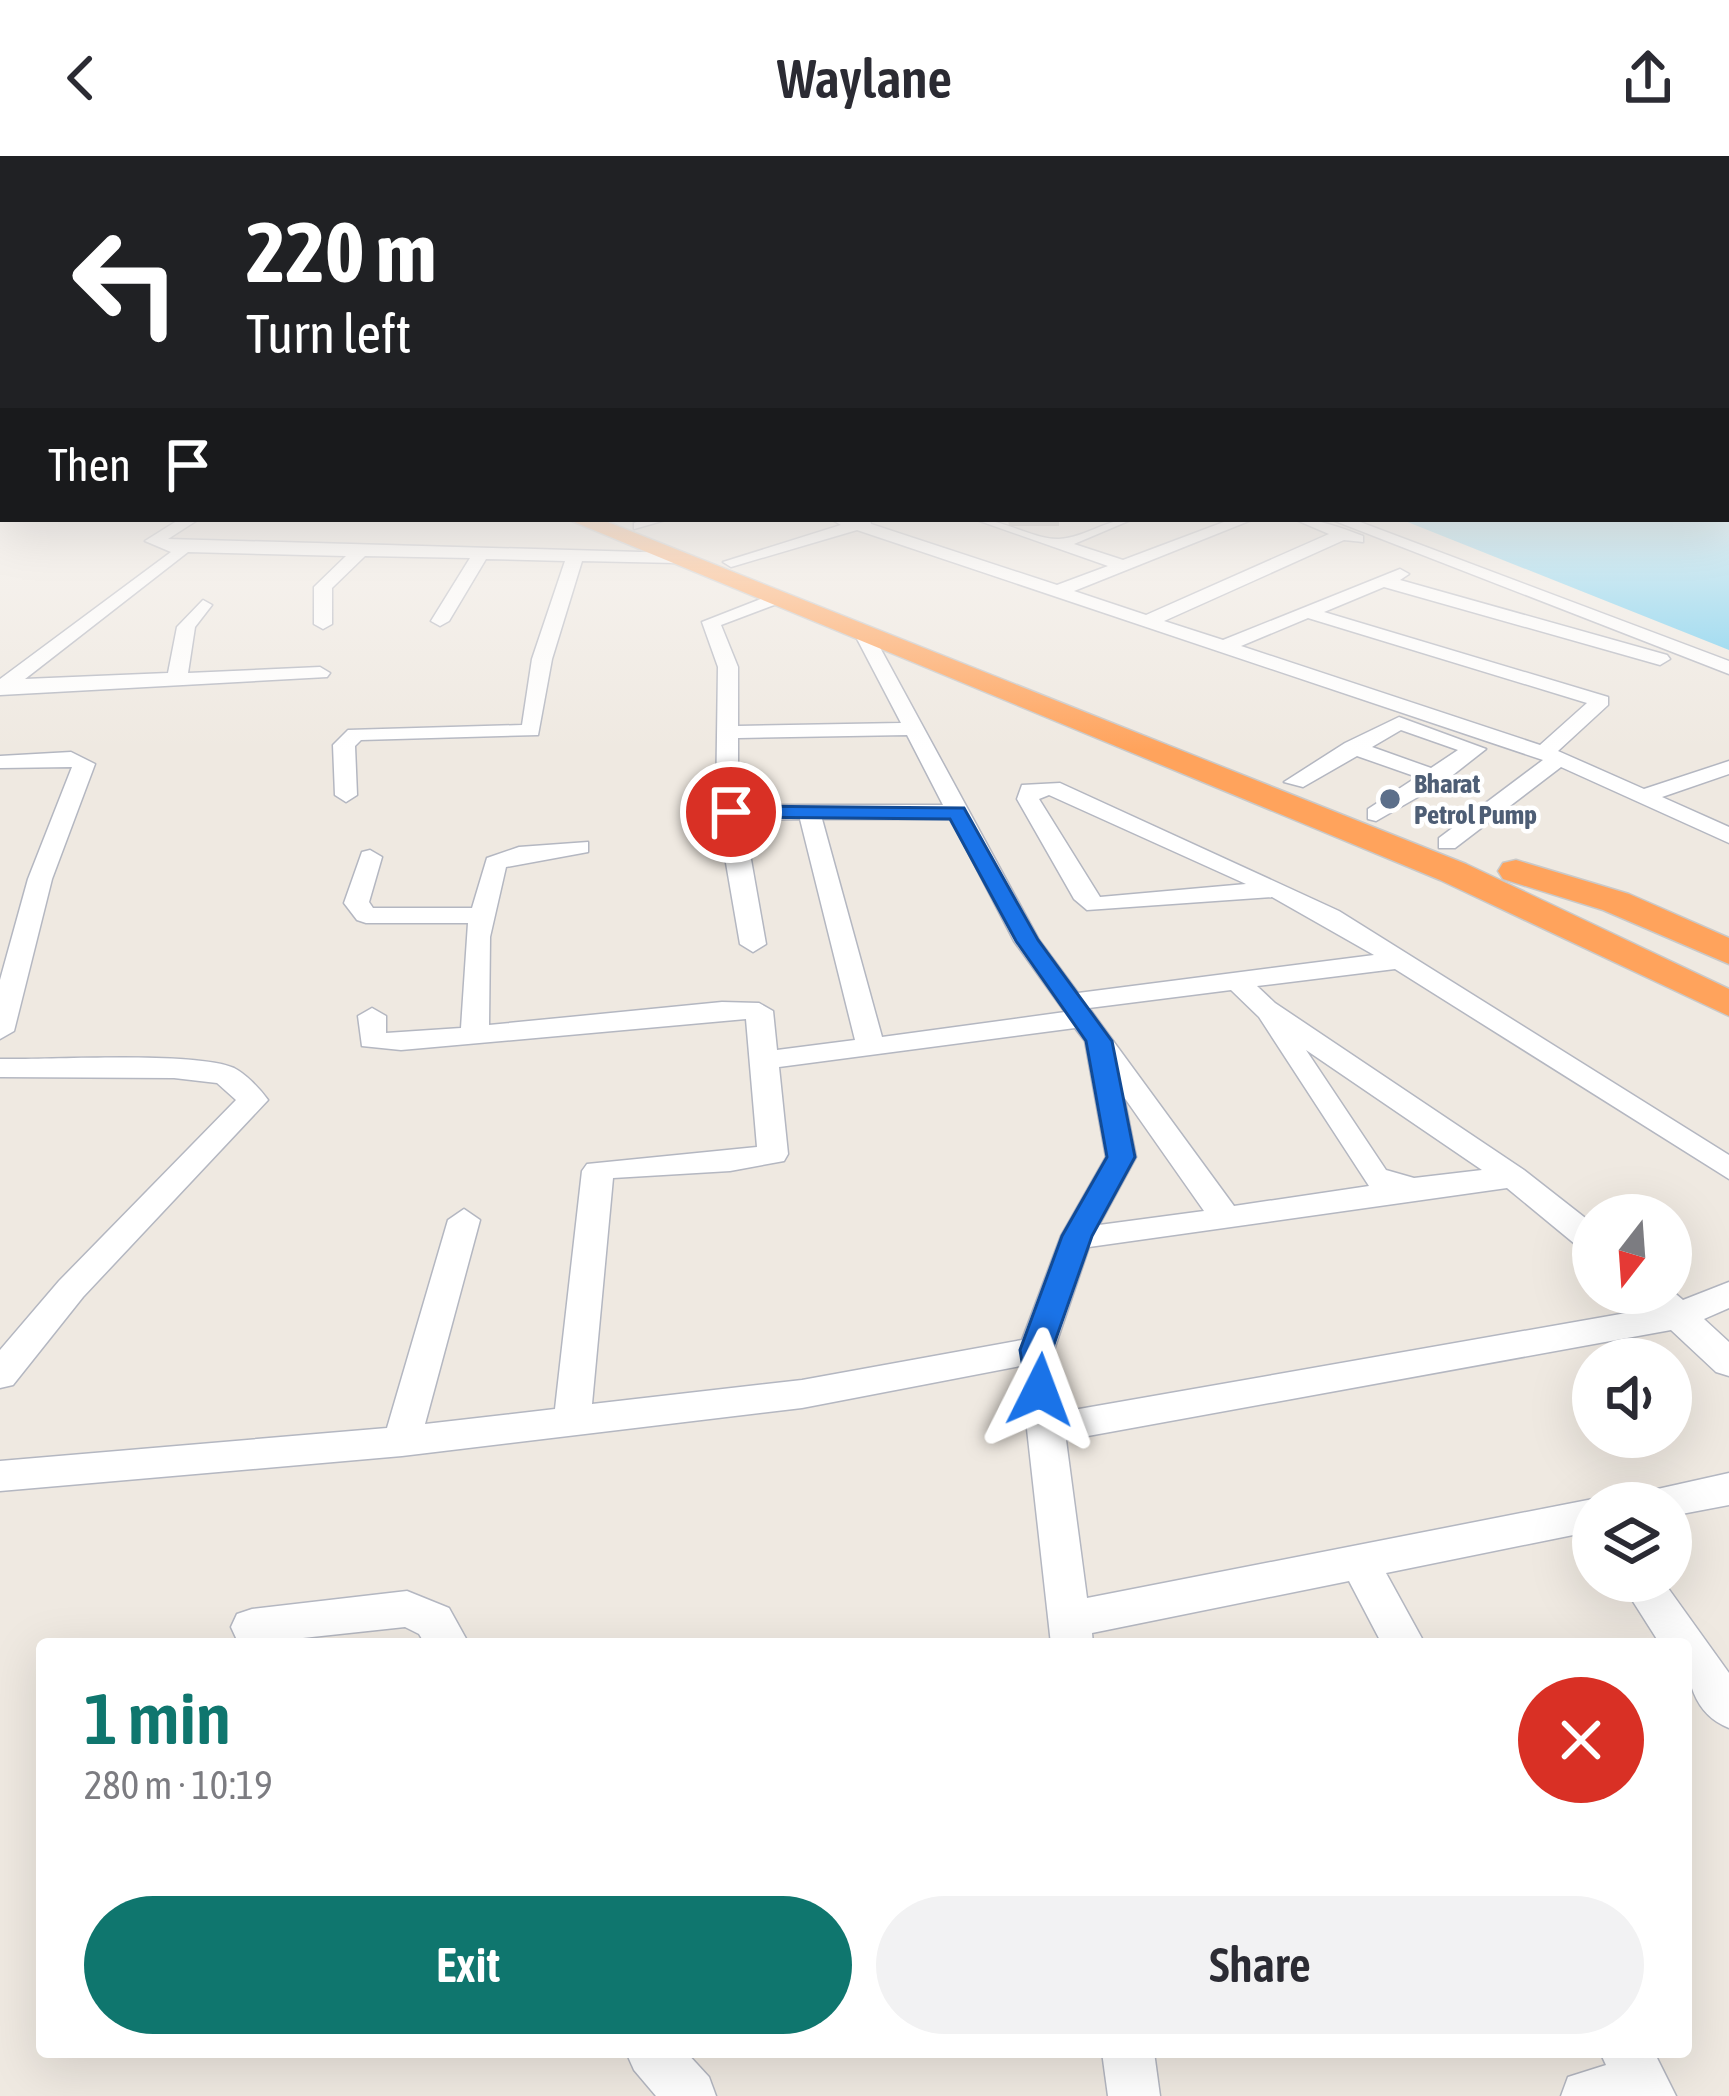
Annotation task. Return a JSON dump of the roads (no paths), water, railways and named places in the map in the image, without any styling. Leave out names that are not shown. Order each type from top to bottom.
[{"type":"highway","points":[[702,569],[1729,969]]},
{"type":"highway","points":[[748,569],[1447,843],[1503,880],[1537,920],[1729,1020]]},
{"type":"highway","points":[[1503,880],[1616,902],[1729,952]]},
{"type":"highway","points":[[1559,904],[1729,1004]]},
{"type":"street","points":[[2,687],[154,569]]},
{"type":"street","points":[[323,624],[322,586],[341,569]]},
{"type":"street","points":[[440,621],[472,569]]},
{"type":"street","points":[[346,794],[344,745],[355,734],[530,731],[542,659],[571,569]]},
{"type":"street","points":[[994,569],[1551,756],[1729,836]]},
{"type":"street","points":[[1058,591],[1117,569]]},
{"type":"street","points":[[1146,622],[1256,569]]},
{"type":"street","points":[[1225,646],[1413,569]]},
{"type":"street","points":[[1432,569],[1596,628],[1729,686]]},
{"type":"street","points":[[1455,569],[1729,668]]},
{"type":"street","points":[[1383,581],[1653,656]]},
{"type":"street","points":[[753,944],[731,812],[728,667],[711,622],[776,598]]},
{"type":"street","points":[[177,680],[186,627],[203,605]]},
{"type":"street","points":[[1306,612],[1600,701],[1551,756],[1447,843]]},
{"type":"street","points":[[864,635],[1027,941],[1225,1217]]},
{"type":"street","points":[[2,687],[320,673]]},
{"type":"street","points":[[1295,782],[1399,723],[1475,749],[1376,814]]},
{"type":"street","points":[[728,732],[911,729]]},
{"type":"street","points":[[1352,747],[1436,777]]},
{"type":"street","points":[[0,762],[71,758],[84,764],[10,947],[0,1031]]},
{"type":"street","points":[[1644,796],[1729,767]]},
{"type":"street","points":[[1276,889],[1096,905],[1074,879],[1028,799],[1030,790],[1052,788],[1276,889],[1400,960],[1729,1169]]},
{"type":"street","points":[[731,812],[810,816],[957,812]]},
{"type":"street","points":[[810,816],[870,1044]]},
{"type":"street","points":[[475,1036],[481,916],[495,863],[519,854],[580,847]]},
{"type":"street","points":[[370,857],[356,903],[366,915],[481,916]]},
{"type":"street","points":[[762,1061],[1086,1020],[1234,978],[1400,960]]},
{"type":"street","points":[[1234,978],[1265,1009],[1513,1177],[1572,1224]]},
{"type":"street","points":[[1265,1009],[1375,1177],[1413,1189]]},
{"type":"street","points":[[372,1016],[372,1040],[380,1041],[722,1010],[759,1011],[773,1154],[746,1161],[638,1162],[598,1171],[572,1421]]},
{"type":"street","points":[[1086,1020],[1121,1157],[1077,1236],[1036,1350],[1071,1632],[1358,1560],[1572,1519]]},
{"type":"street","points":[[0,1068],[174,1069],[226,1075],[253,1100],[86,1272],[0,1375]]},
{"type":"street","points":[[1077,1236],[1111,1236],[1513,1177]]},
{"type":"street","points":[[402,1442],[464,1220]]},
{"type":"street","points":[[1692,1300],[1729,1294]]},
{"type":"street","points":[[1044,1430],[1617,1314]]},
{"type":"street","points":[[1677,1314],[1729,1363]]},
{"type":"street","points":[[0,1476],[402,1442],[802,1394],[1036,1350]]},
{"type":"street","points":[[1692,1497],[1729,1490]]},
{"type":"street","points":[[1358,1560],[1401,1638]]},
{"type":"street","points":[[1655,1602],[1680,1638]]},
{"type":"street","points":[[252,1627],[407,1609],[434,1621],[444,1638]]},
{"type":"street","points":[[1692,1655],[1729,1708]]},
{"type":"street","points":[[657,2058],[690,2096]]},
{"type":"street","points":[[1129,2058],[1134,2096]]},
{"type":"street","points":[[1587,2096],[1639,2077]]},
{"type":"water","points":[[1524,569],[1729,569],[1729,650]]},
{"type":"place","name":"Bharat Petrol Pump","points":[[1390,799]]}]
